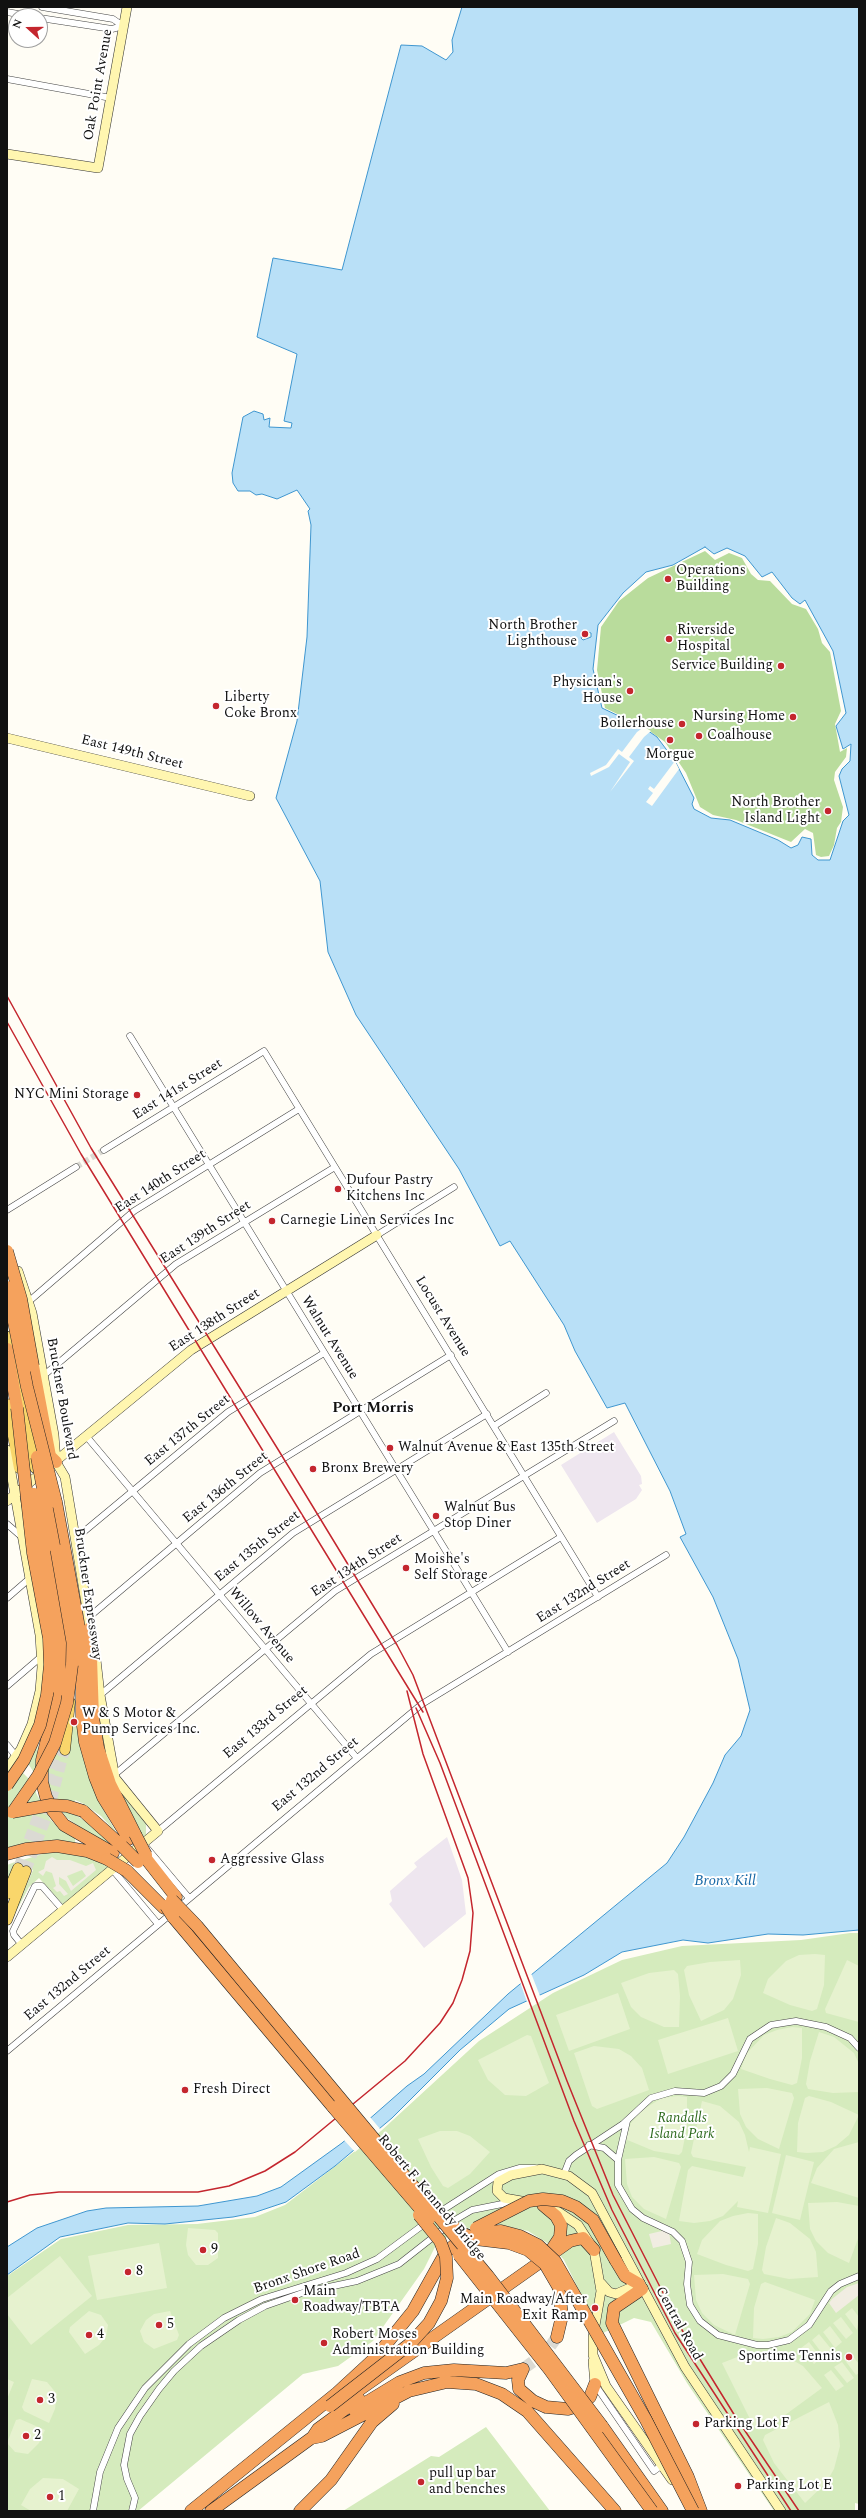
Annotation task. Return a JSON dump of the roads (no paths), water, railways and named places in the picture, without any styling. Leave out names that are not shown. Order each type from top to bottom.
[{"type":"highway","points":[[7,1251],[21,1299],[32,1366],[50,1456],[56,1462]]},
{"type":"highway","name":"Bruckner Expressway","points":[[7,1287],[15,1336],[64,1536],[82,1644],[82,1718],[89,1758],[103,1797],[129,1854]]},
{"type":"highway","points":[[7,1820],[34,1782],[55,1742],[67,1704],[72,1664],[62,1589],[20,1373],[15,1336]]},
{"type":"highway","name":"Bruckner Expressway","points":[[7,1349],[10,1408],[61,1654],[59,1690],[42,1760],[44,1789],[55,1814],[71,1830],[129,1854],[157,1873],[174,1902]]},
{"type":"highway","points":[[7,1785],[27,1756],[40,1725],[47,1695],[50,1664],[49,1638],[32,1546],[10,1408]]},
{"type":"highway","points":[[89,1622],[93,1718],[98,1748],[129,1854]]},
{"type":"highway","points":[[7,1814],[26,1808],[52,1805],[67,1806],[83,1811],[129,1854],[174,1902]]},
{"type":"highway","points":[[7,1854],[50,1846],[129,1854]]},
{"type":"highway","points":[[17,1867],[50,1846]]},
{"type":"highway","name":"Robert F. Kennedy Bridge","points":[[174,1902],[173,1917],[333,2107],[363,2140],[511,2319],[575,2402],[652,2511]]},
{"type":"highway","name":"Robert F. Kennedy Bridge","points":[[174,1902],[197,1926],[412,2184],[552,2358],[662,2511]]},
{"type":"highway","points":[[285,2436],[330,2406],[418,2337],[439,2304],[446,2285],[448,2271],[444,2251],[437,2237],[349,2132],[333,2107]]},
{"type":"highway","points":[[412,2184],[461,2233],[479,2240],[519,2246],[533,2253],[546,2264],[555,2277],[562,2299],[562,2316],[557,2337]]},
{"type":"highway","points":[[191,2511],[346,2385],[379,2353],[413,2311],[440,2262],[455,2244],[529,2201],[543,2199],[562,2201],[576,2206],[593,2220],[625,2276],[641,2286],[614,2308],[611,2318],[615,2331],[688,2478],[701,2511]]},
{"type":"highway","points":[[543,2205],[559,2220],[562,2231],[558,2242],[544,2258]]},
{"type":"highway","points":[[477,2231],[501,2231],[520,2236],[538,2245],[555,2261],[646,2420],[693,2511]]},
{"type":"highway","points":[[312,2438],[318,2429],[544,2258],[575,2238],[585,2239],[594,2250]]},
{"type":"highway","points":[[596,2326],[606,2326],[615,2331]]},
{"type":"highway","points":[[330,2406],[350,2397],[428,2345]]},
{"type":"highway","points":[[211,2511],[250,2480],[312,2438],[384,2391],[416,2376],[446,2370],[500,2373],[523,2369],[519,2375],[518,2386],[524,2394],[537,2404],[563,2409],[573,2408],[584,2403],[595,2384]]},
{"type":"highway","points":[[312,2438],[322,2436],[398,2395],[432,2384],[454,2382],[476,2384],[496,2391],[514,2401],[531,2416],[615,2511]]},
{"type":"highway","points":[[300,2511],[331,2480],[377,2416],[395,2403],[432,2384]]},
{"type":"main road","name":"Oak Point Avenue","points":[[7,154],[98,168],[127,7]]},
{"type":"main road","name":"East 149th Street","points":[[7,738],[250,796]]},
{"type":"main road","name":"East 138th Street","points":[[7,1501],[191,1350],[377,1235]]},
{"type":"main road","name":"Bruckner Boulevard","points":[[7,1244],[29,1301],[54,1435],[56,1462],[65,1477],[89,1622],[95,1646],[100,1695],[114,1775],[121,1787],[158,1831]]},
{"type":"main road","points":[[7,1317],[36,1477],[50,1540],[69,1656],[70,1707],[61,1749],[63,1696],[62,1651],[41,1537],[14,1446],[10,1408]]},
{"type":"main road","points":[[7,1450],[42,1656],[38,1703],[28,1733],[16,1756],[7,1769]]},
{"type":"main road","points":[[50,1540],[56,1462]]},
{"type":"main road","name":"East 133rd Street","points":[[7,1957],[158,1831]]},
{"type":"main road","points":[[7,1894],[17,1867]]},
{"type":"main road","points":[[7,1920],[17,1867]]},
{"type":"main road","points":[[542,2169],[510,2175],[498,2182],[497,2191],[501,2196],[520,2202],[543,2205],[558,2211],[573,2221],[586,2235],[594,2250],[601,2283],[592,2355],[595,2384]]},
{"type":"main road","name":"Central Road","points":[[542,2169],[564,2174],[580,2182],[596,2197],[641,2286],[703,2397],[781,2511]]},
{"type":"main road","points":[[601,2283],[609,2292],[616,2294],[641,2286]]},
{"type":"main road","points":[[592,2355],[606,2386],[693,2511]]},
{"type":"street","points":[[42,7],[113,19],[124,26]]},
{"type":"street","points":[[48,19],[112,29],[124,26]]},
{"type":"street","points":[[7,79],[111,98]]},
{"type":"street","name":"Walnut Avenue","points":[[130,1036],[508,1652]]},
{"type":"street","name":"East 141st Street","points":[[104,1150],[264,1051]]},
{"type":"street","name":"Locust Avenue","points":[[264,1051],[598,1597]]},
{"type":"street","name":"East 140th Street","points":[[7,1317],[29,1301],[134,1211],[299,1109]]},
{"type":"street","points":[[7,1210],[76,1167]]},
{"type":"street","name":"East 139th Street","points":[[43,1376],[176,1264],[335,1167]]},
{"type":"street","name":"East 138th Street","points":[[377,1235],[454,1187]]},
{"type":"street","name":"East 137th Street","points":[[75,1539],[228,1412],[324,1353]]},
{"type":"street","name":"East 136th Street","points":[[89,1622],[176,1543],[260,1473],[451,1355]]},
{"type":"street","points":[[494,1426],[546,1393]]},
{"type":"street","name":"East 135th Street","points":[[100,1695],[301,1528],[487,1414]]},
{"type":"street","name":"East 134th Street","points":[[114,1775],[265,1649],[344,1586],[614,1421]]},
{"type":"street","name":"Willow Avenue","points":[[87,1436],[356,1757]]},
{"type":"street","points":[[7,1524],[22,1537]]},
{"type":"street","name":"East 133rd Street","points":[[158,1831],[379,1648],[561,1537]]},
{"type":"street","name":"East 132nd Street","points":[[7,2051],[158,1924],[174,1902],[422,1704],[666,1555]]},
{"type":"street","points":[[7,1598],[29,1579]]},
{"type":"street","points":[[7,1686],[42,1656]]},
{"type":"street","points":[[7,1745],[16,1756]]},
{"type":"street","points":[[129,1854],[174,1902]]},
{"type":"street","points":[[129,1854],[158,1924]]},
{"type":"street","points":[[22,1945],[14,1935],[14,1931],[35,1886],[42,1886],[63,1910]]},
{"type":"street","points":[[564,2174],[572,2158],[589,2145],[628,2120],[645,2101],[662,2093],[674,2091],[704,2093],[721,2086],[733,2074],[743,2050],[750,2040],[761,2030],[778,2023],[796,2021],[833,2028],[850,2038],[859,2048]]},
{"type":"street","points":[[628,2120],[618,2160],[618,2185],[632,2209],[643,2218],[673,2232],[685,2246],[689,2262],[687,2284],[690,2305],[700,2320],[718,2335],[758,2345],[768,2345],[789,2340],[809,2325],[831,2291],[840,2284],[859,2276]]},
{"type":"street","points":[[589,2145],[604,2148],[618,2160]]},
{"type":"street","name":"Bronx Shore Road","points":[[94,2509],[103,2461],[121,2424],[138,2397],[179,2352],[233,2313],[262,2299],[346,2273],[377,2259],[454,2202],[491,2178],[519,2168],[542,2169]]},
{"type":"street","name":"Bronx Shore Road","points":[[132,2511],[135,2498],[127,2479],[124,2465],[127,2441],[145,2407],[182,2362],[211,2338],[239,2320],[265,2306],[315,2290],[357,2281],[383,2271],[409,2257],[464,2214],[488,2205],[520,2202]]},
{"type":"street","points":[[377,2259],[383,2271]]},
{"type":"street","points":[[310,2283],[315,2290]]},
{"type":"street","points":[[262,2299],[265,2306]]},
{"type":"street","points":[[233,2313],[239,2320]]},
{"type":"street","points":[[595,2384],[600,2395],[654,2471],[662,2465]]},
{"type":"street","points":[[138,2397],[145,2407]]},
{"type":"street","points":[[121,2424],[129,2422],[133,2428]]},
{"type":"water","name":"Bronx Kill","points":[[462,7],[859,7],[859,1930],[803,1935],[768,1934],[708,1943],[683,1940],[622,1952],[584,1975],[509,2009],[460,2050],[392,2118],[335,2166],[286,2202],[253,2213],[233,2217],[165,2224],[128,2223],[60,2237],[7,2275],[7,2247],[37,2228],[87,2211],[106,2208],[198,2206],[257,2196],[281,2187],[342,2143],[407,2086],[424,2074],[508,1994],[667,1863],[684,1837],[713,1783],[725,1755],[741,1736],[750,1710],[738,1659],[713,1597],[680,1537],[686,1534],[670,1491],[625,1403],[607,1408],[575,1351],[564,1325],[510,1241],[500,1246],[459,1169],[356,1015],[328,952],[320,881],[276,798],[297,721],[307,637],[311,525],[308,511],[310,509],[297,490],[277,499],[262,494],[256,495],[250,491],[238,491],[233,483],[232,473],[243,417],[254,411],[263,414],[264,420],[270,418],[269,427],[291,428],[292,423],[284,421],[297,354],[257,337],[273,258],[342,270],[401,45],[422,46],[446,60],[453,52],[452,40]],"holes":[[[705,547],[714,554],[727,548],[745,556],[762,577],[772,572],[792,598],[800,604],[805,600],[833,651],[846,713],[836,726],[843,749],[851,744],[850,761],[842,769],[839,776],[849,815],[843,821],[830,860],[818,860],[812,855],[811,839],[802,837],[798,845],[791,848],[778,840],[730,820],[711,818],[694,809],[692,804],[694,798],[675,761],[657,737],[644,728],[602,708],[593,669],[598,625],[623,593],[646,572],[673,565]],[[585,631],[591,633],[591,637],[583,640],[581,638]]]},
{"type":"tunnel","points":[[76,1167],[104,1150]]},
{"type":"tunnel","points":[[18,1868],[40,1810],[57,1748]]},
{"type":"tunnel","points":[[26,1871],[48,1814],[65,1750]]},
{"type":"tunnel","points":[[523,2369],[546,2352],[557,2337]]},
{"type":"railway","points":[[7,996],[91,1148],[279,1451],[397,1645],[413,1675],[567,2081],[613,2195],[682,2330],[735,2416],[799,2511]]},
{"type":"railway","points":[[7,1022],[81,1154],[423,1712]]},
{"type":"railway","points":[[7,2202],[30,2195],[59,2192],[198,2192],[229,2186],[265,2171],[295,2152],[405,2061],[440,2023],[453,2003],[462,1980],[470,1951],[473,1913],[468,1878],[423,1754],[407,1691]]},
{"type":"railway","points":[[416,1708],[440,1763],[574,2121],[612,2210],[675,2333],[791,2511]]},
{"type":"place","name":"Operations Building","points":[[668,579]]},
{"type":"place","name":"North Brother Lighthouse","points":[[585,634]]},
{"type":"place","name":"Riverside Hospital","points":[[669,639]]},
{"type":"place","name":"Service Building","points":[[781,666]]},
{"type":"place","name":"Physician's House","points":[[630,691]]},
{"type":"place","name":"Liberty Coke Bronx","points":[[216,706]]},
{"type":"place","name":"Nursing Home","points":[[793,717]]},
{"type":"place","name":"Boilerhouse","points":[[682,724]]},
{"type":"place","name":"Coalhouse","points":[[699,736]]},
{"type":"place","name":"Morgue","points":[[670,740]]},
{"type":"place","name":"North Brother Island Light","points":[[828,811]]},
{"type":"place","name":"NYC Mini Storage","points":[[137,1095]]},
{"type":"place","name":"Dufour Pastry Kitchens Inc","points":[[338,1189]]},
{"type":"place","name":"Carnegie Linen Services Inc","points":[[272,1221]]},
{"type":"place","name":"Walnut Avenue & East 135th Street","points":[[390,1448]]},
{"type":"place","name":"Bronx Brewery","points":[[313,1469]]},
{"type":"place","name":"Walnut Bus Stop Diner","points":[[436,1516]]},
{"type":"place","name":"Moishe's Self Storage","points":[[406,1568]]},
{"type":"place","name":"W & S Motor & Pump Services Inc.","points":[[74,1722]]},
{"type":"place","name":"Aggressive Glass","points":[[212,1860]]},
{"type":"place","name":"Fresh Direct","points":[[185,2090]]},
{"type":"place","name":"9","points":[[203,2250]]},
{"type":"place","name":"8","points":[[128,2272]]},
{"type":"place","name":"Main Roadway/TBTA","points":[[295,2300]]},
{"type":"place","name":"Main Roadway/After Exit Ramp","points":[[595,2308]]},
{"type":"place","name":"5","points":[[159,2325]]},
{"type":"place","name":"4","points":[[89,2335]]},
{"type":"place","name":"Robert Moses Administration Building","points":[[324,2343]]},
{"type":"place","name":"Sportime Tennis","points":[[849,2357]]},
{"type":"place","name":"3","points":[[40,2400]]},
{"type":"place","name":"Parking Lot F","points":[[696,2424]]},
{"type":"place","name":"2","points":[[26,2436]]},
{"type":"place","name":"pull up bar and benches","points":[[421,2482]]},
{"type":"place","name":"Parking Lot E","points":[[738,2486]]},
{"type":"place","name":"1","points":[[50,2497]]},
{"type":"district","name":"Port Morris","points":[[373,1409]]},
{"type":"park label","name":"Randalls Island Park","points":[[682,2128]]}]
